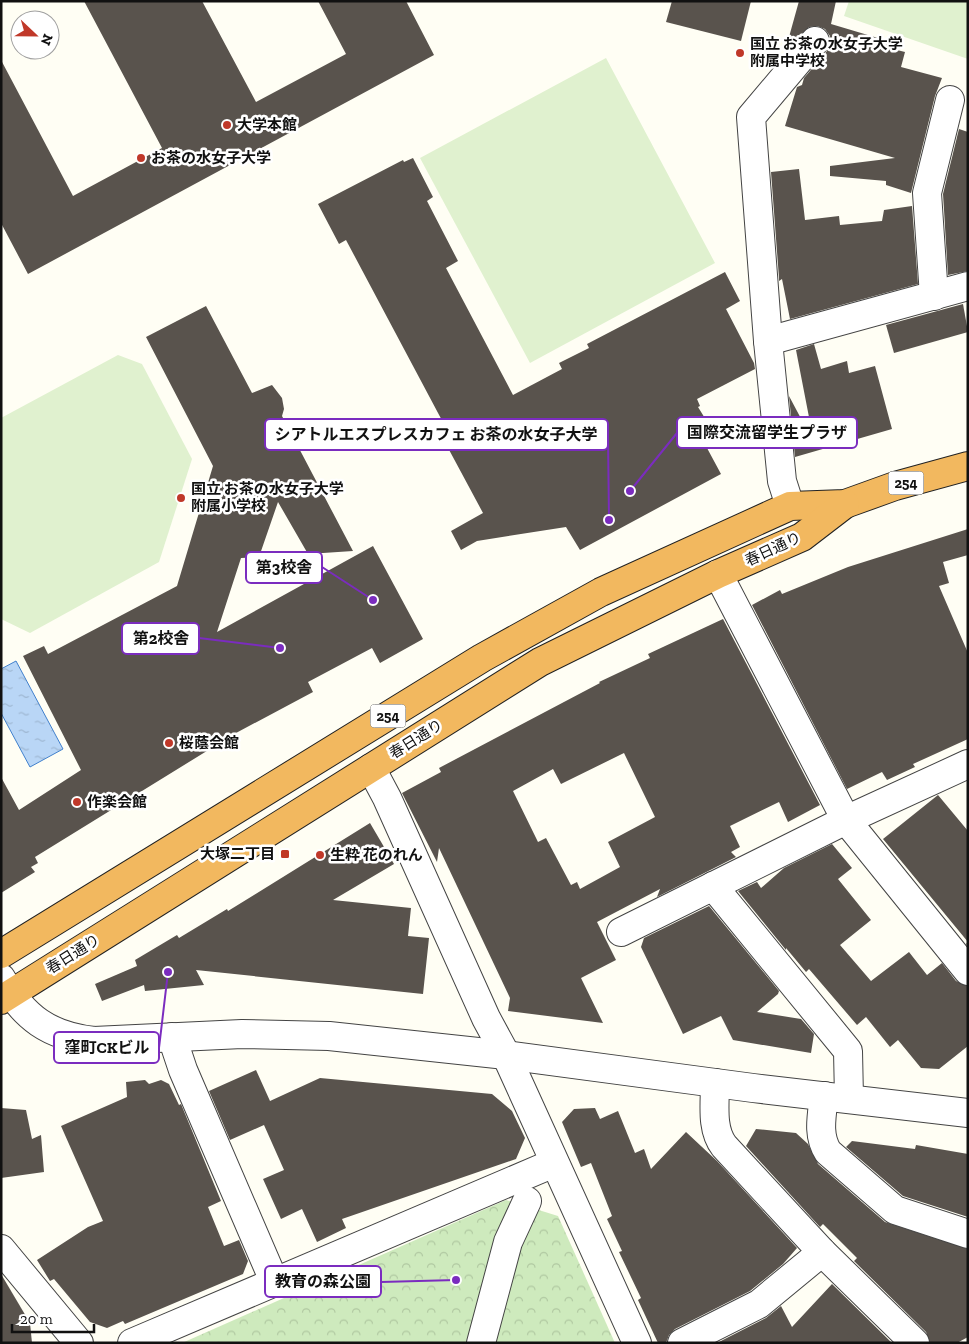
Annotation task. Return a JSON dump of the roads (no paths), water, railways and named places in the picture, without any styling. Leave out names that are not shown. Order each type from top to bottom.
[{"type":"highway","name":"春日通り","points":[[4,991],[540,662],[718,574],[802,537],[845,504],[895,486],[968,466]]},
{"type":"highway","name":"春日通り","points":[[1,954],[508,643],[601,592],[790,506],[845,504]]},
{"type":"street","points":[[790,506],[782,481],[768,342],[751,117],[815,41]]},
{"type":"street","points":[[934,296],[927,193],[950,100]]},
{"type":"street","points":[[768,342],[968,286]]},
{"type":"street","points":[[718,574],[846,820],[968,971]]},
{"type":"street","points":[[622,932],[846,820],[968,764]]},
{"type":"street","points":[[370,768],[387,798],[486,1018],[506,1055],[637,1343]]},
{"type":"street","points":[[713,886],[848,1051],[837,1097],[821,1132],[823,1144],[828,1152],[895,1210],[968,1234]]},
{"type":"street","points":[[4,991],[44,1028],[75,1039],[94,1041],[242,1034],[329,1036],[506,1055],[715,1083],[968,1113]]},
{"type":"street","points":[[172,1036],[183,1070],[274,1281]]},
{"type":"street","points":[[715,1083],[714,1118],[718,1138],[822,1252],[915,1343]]},
{"type":"street","points":[[132,1343],[554,1163]]},
{"type":"street","points":[[482,1343],[508,1242],[527,1201]]},
{"type":"street","points":[[1,1249],[79,1343]]},
{"type":"street","points":[[682,1343],[759,1304],[822,1252]]},
{"type":"water","points":[[16,661],[63,749],[30,767],[1,713],[1,669]]},
{"type":"place","name":"国立 お茶の水女子大学 附属中学校","points":[[740,53]]},
{"type":"place","name":"大学本館","points":[[227,125]]},
{"type":"place","name":"お茶の水女子大学","points":[[141,158]]},
{"type":"place","name":"国際交流留学生プラザ","points":[[630,491]]},
{"type":"place","name":"国立 お茶の水女子大学 附属小学校","points":[[181,498]]},
{"type":"place","name":"シアトルエスプレスカフェ お茶の水女子大学","points":[[609,520]]},
{"type":"place","name":"第3校舎","points":[[373,600]]},
{"type":"place","name":"第2校舎","points":[[280,648]]},
{"type":"place","name":"桜蔭会館","points":[[169,743]]},
{"type":"place","name":"作楽会館","points":[[77,802]]},
{"type":"place","name":"大塚二丁目","points":[[285,854]]},
{"type":"place","name":"生粋 花のれん","points":[[320,855]]},
{"type":"place","name":"窪町CKビル","points":[[168,972]]},
{"type":"place","name":"教育の森公園","points":[[456,1280]]}]
